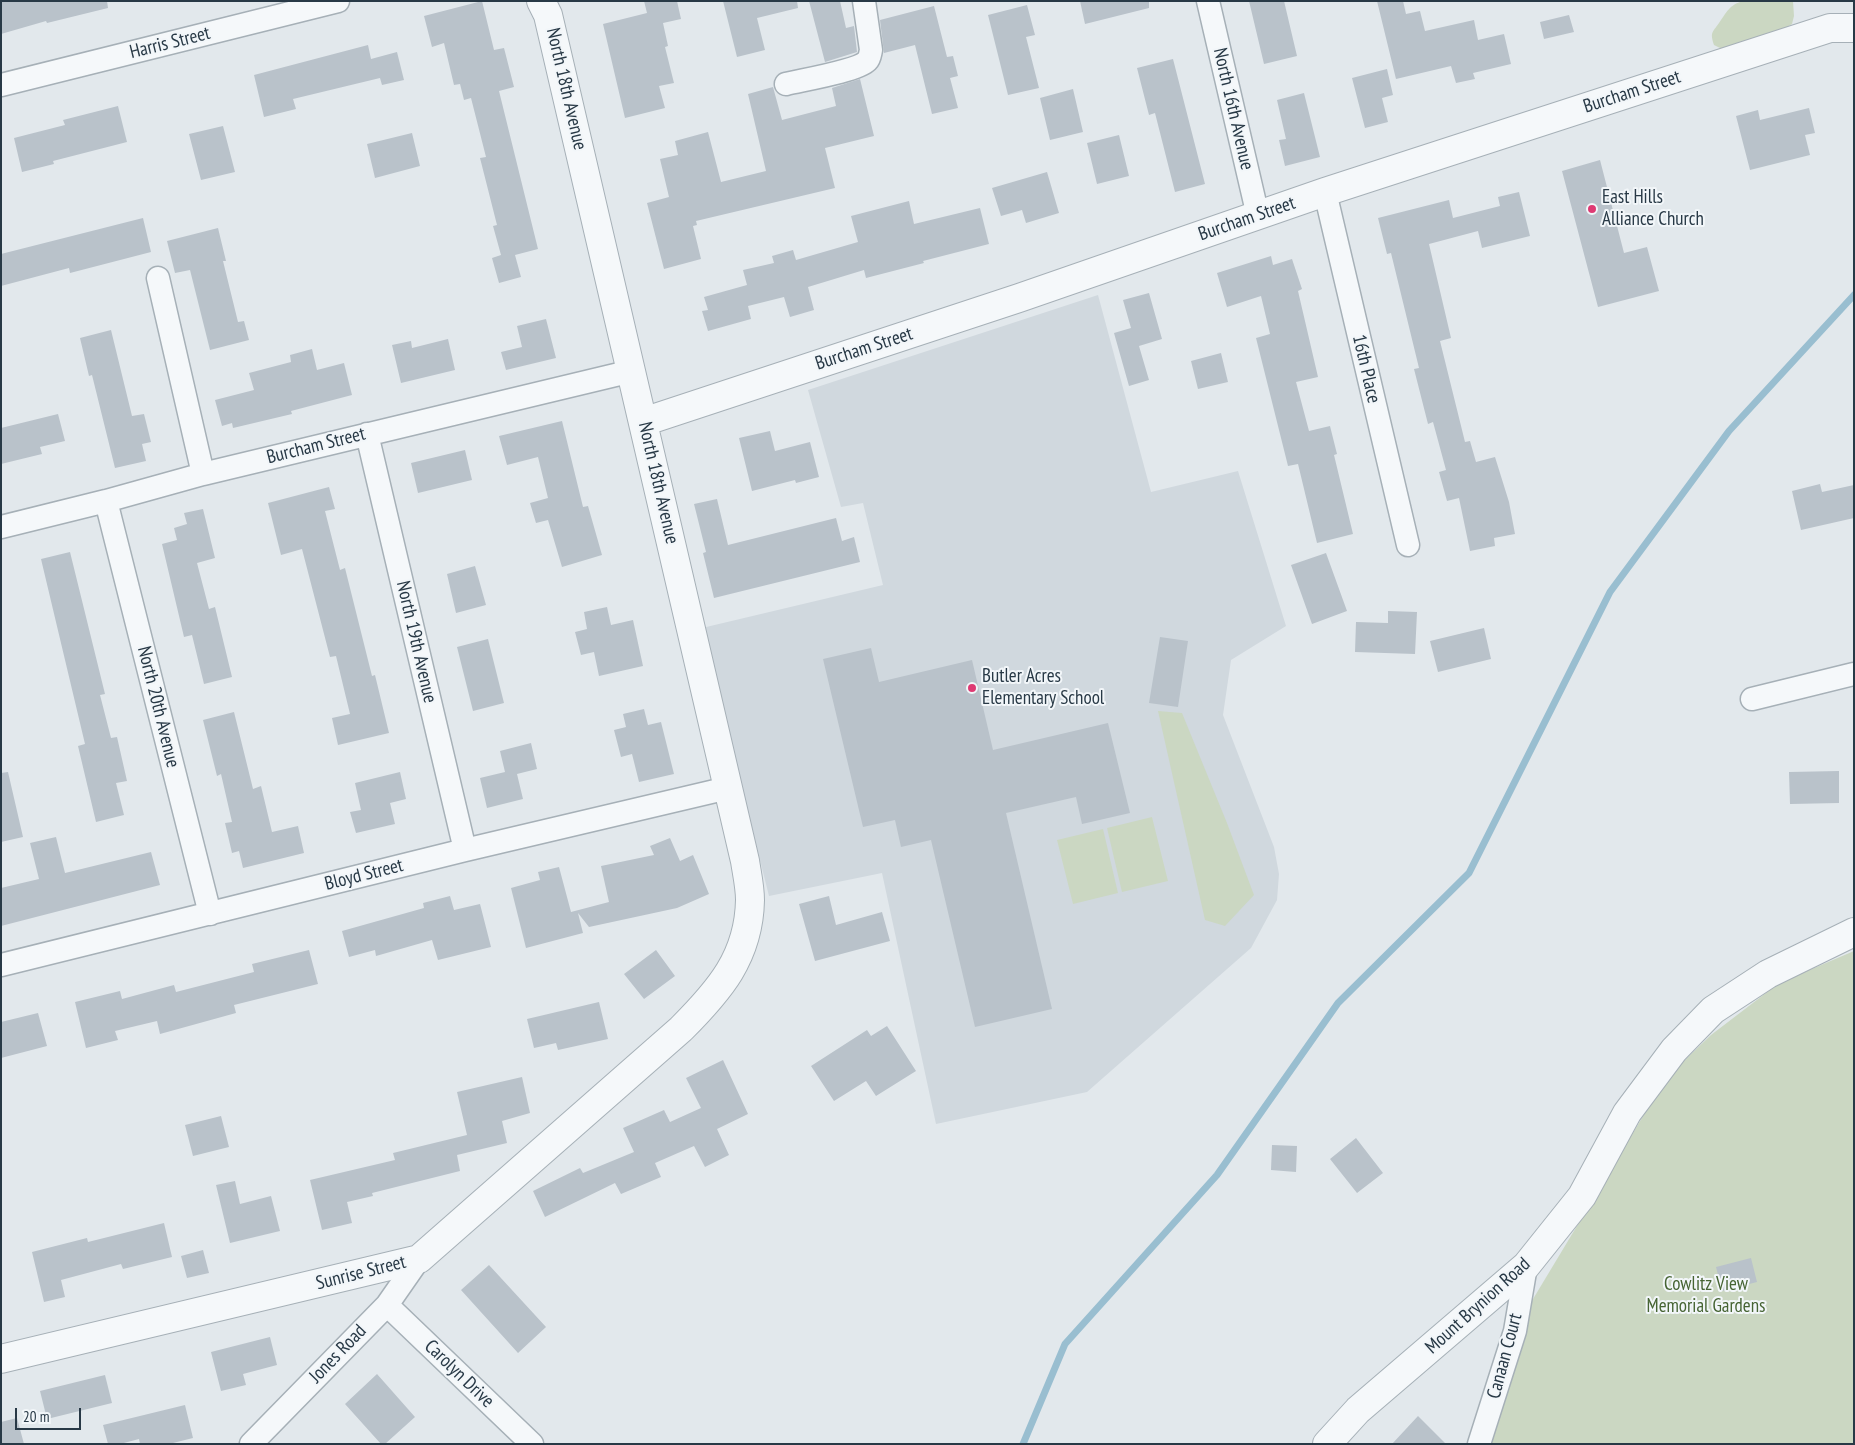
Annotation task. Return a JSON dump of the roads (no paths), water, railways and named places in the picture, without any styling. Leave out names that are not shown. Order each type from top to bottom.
[{"type":"street","name":"Harris Street","points":[[1,85],[338,1]]},
{"type":"street","name":"North 18th Avenue","points":[[541,1],[548,15],[745,861],[750,898],[746,936],[733,966]]},
{"type":"street","points":[[786,84],[855,67],[866,62],[871,50],[864,1]]},
{"type":"street","name":"North 16th Avenue","points":[[1208,1],[1258,216]]},
{"type":"street","name":"Burcham Street","points":[[643,422],[1019,298],[1325,192],[1830,28],[1854,28]]},
{"type":"street","name":"16th Place","points":[[1325,192],[1408,546]]},
{"type":"street","points":[[158,278],[203,474]]},
{"type":"street","name":"Burcham Street","points":[[1,527],[203,474],[632,371]]},
{"type":"street","name":"North 19th Avenue","points":[[368,434],[465,850]]},
{"type":"street","name":"North 20th Avenue","points":[[106,501],[210,914]]},
{"type":"street","points":[[1752,699],[1854,674]]},
{"type":"street","name":"Bloyd Street","points":[[1,965],[465,850],[728,788]]},
{"type":"street","name":"Mount Brynion Road","points":[[1327,1444],[1358,1410],[1526,1266],[1582,1196],[1627,1113],[1674,1050],[1713,1010],[1760,979],[1854,932]]},
{"type":"street","name":"Sunrise Street","points":[[1,1359],[419,1259],[681,1029],[710,999],[733,966]]},
{"type":"street","name":"Jones Road","points":[[251,1444],[386,1305],[419,1259]]},
{"type":"street","name":"Canaan Court","points":[[1479,1444],[1515,1331],[1526,1266]]},
{"type":"street","name":"Carolyn Drive","points":[[386,1305],[532,1444]]},
{"type":"waterway","points":[[1023,1444],[1065,1344],[1217,1175],[1338,1003],[1469,873],[1610,592],[1729,431],[1854,295]]},
{"type":"place","name":"East Hills Alliance Church","points":[[1592,209]]},
{"type":"place","name":"Butler Acres Elementary School","points":[[972,688]]},
{"type":"park label","name":"Cowlitz View Memorial Gardens","points":[[1706,1296]]}]
